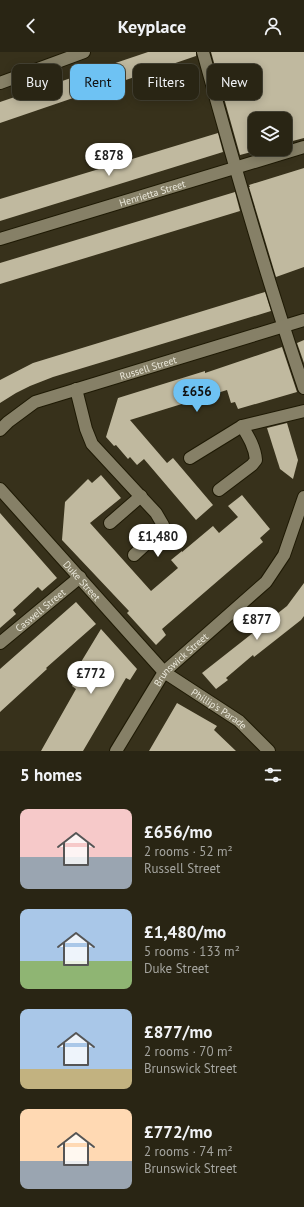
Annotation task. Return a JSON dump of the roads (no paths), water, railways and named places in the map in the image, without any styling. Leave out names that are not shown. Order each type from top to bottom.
[{"type":"street","points":[[0,83],[84,52]]},
{"type":"street","points":[[203,52],[235,167],[283,327],[304,388]]},
{"type":"street","name":"Henrietta Street","points":[[0,239],[304,147]]},
{"type":"street","name":"Russell Street","points":[[0,430],[8,422],[36,402],[304,320]]},
{"type":"street","points":[[76,389],[86,429],[92,444],[156,513],[163,525],[160,531],[134,555]]},
{"type":"street","points":[[190,458],[242,426],[304,411]]},
{"type":"street","points":[[219,490],[252,465],[256,460],[256,453],[242,426]]},
{"type":"street","name":"Duke Street","points":[[0,489],[164,672]]},
{"type":"street","points":[[110,523],[141,496]]},
{"type":"street","name":"Brunswick Street","points":[[116,751],[164,672],[266,582],[284,555],[304,497]]},
{"type":"street","name":"Caswell Street","points":[[0,643],[80,577]]},
{"type":"street","name":"Phillip's Parade","points":[[164,672],[239,721],[269,751]]}]
